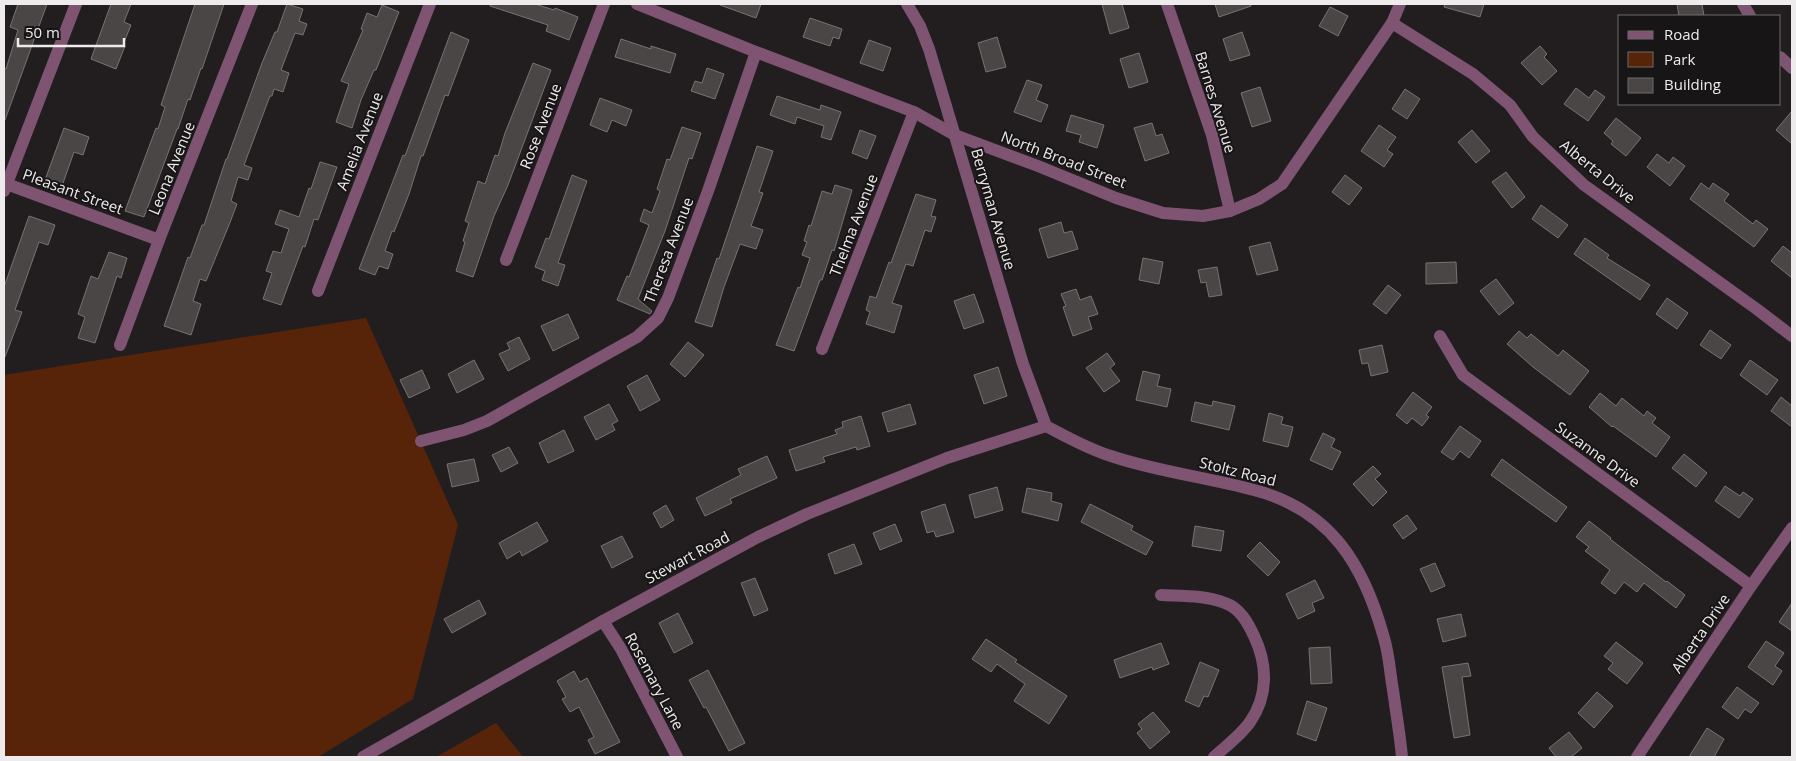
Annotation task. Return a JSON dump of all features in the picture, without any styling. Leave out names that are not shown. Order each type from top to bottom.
[{"type":"street","points":[[5,186],[76,4]]},
{"type":"street","name":"Leona Avenue","points":[[120,345],[159,240],[252,4]]},
{"type":"street","name":"Amelia Avenue","points":[[318,291],[430,4]]},
{"type":"street","name":"Rose Avenue","points":[[506,260],[604,4]]},
{"type":"street","name":"North Broad Street","points":[[637,4],[914,112],[955,135],[1116,198],[1164,213],[1203,216],[1230,210],[1259,199],[1282,184],[1392,23],[1400,4]]},
{"type":"street","name":"Berryman Avenue","points":[[907,4],[920,26],[929,49],[1023,364],[1046,426]]},
{"type":"street","name":"Barnes Avenue","points":[[1167,4],[1212,136],[1230,210]]},
{"type":"street","points":[[1743,4],[1749,15]]},
{"type":"street","name":"Alberta Drive","points":[[1392,23],[1473,74],[1510,105],[1533,137],[1584,185],[1792,336]]},
{"type":"street","name":"Theresa Avenue","points":[[421,441],[464,430],[487,421],[637,337],[658,318],[668,298],[708,191],[756,52]]},
{"type":"street","points":[[1781,58],[1792,68]]},
{"type":"street","name":"Thelma Avenue","points":[[822,349],[914,112]]},
{"type":"street","name":"Pleasant Street","points":[[5,186],[159,240]]},
{"type":"street","name":"Suzanne Drive","points":[[1440,336],[1463,375],[1751,586]]},
{"type":"street","name":"Stewart Road","points":[[363,757],[604,621],[758,537],[807,514],[947,458],[1046,426]]},
{"type":"street","name":"Stoltz Road","points":[[1046,426],[1076,442],[1111,456],[1255,490],[1282,499],[1306,512],[1337,538],[1357,568],[1385,639],[1402,757]]},
{"type":"street","name":"Alberta Drive","points":[[1637,757],[1792,528]]},
{"type":"street","points":[[1161,595],[1203,597],[1228,603],[1246,619],[1260,649],[1265,678],[1259,706],[1249,724],[1214,757]]},
{"type":"street","name":"Rosemary Lane","points":[[604,621],[621,649],[677,757]]},
{"type":"green space","points":[[366,318],[458,525],[413,699],[318,757],[4,757],[4,375]]},
{"type":"green space","points":[[496,723],[523,757],[436,757]]},
{"type":"building","points":[[18,4],[47,4],[4,120],[4,68],[6,69],[18,30],[10,27]]},
{"type":"building","points":[[111,4],[131,4],[124,22],[131,25],[116,69],[91,59]]},
{"type":"building","points":[[195,4],[224,4],[202,69],[190,100],[188,99],[144,217],[125,211],[156,128],[158,129],[165,107],[161,105]]},
{"type":"building","points":[[287,4],[303,9],[299,21],[307,24],[303,35],[295,33],[281,70],[289,73],[283,92],[274,89],[272,96],[270,96],[244,165],[252,168],[248,180],[238,177],[231,201],[237,204],[206,281],[200,279],[193,301],[201,304],[191,335],[164,326],[188,257],[190,258],[202,225],[204,225],[226,159],[262,63],[275,32],[277,32]]},
{"type":"building","points":[[490,4],[535,4],[554,10],[555,8],[578,17],[569,40],[546,31],[548,25],[490,6]]},
{"type":"building","points":[[720,4],[761,4],[756,18]]},
{"type":"building","points":[[1102,4],[1122,4],[1129,28],[1110,34]]},
{"type":"building","points":[[1215,4],[1251,4],[1251,6],[1219,17]]},
{"type":"building","points":[[1445,4],[1484,4],[1480,17],[1444,7]]},
{"type":"building","points":[[1677,4],[1702,4],[1704,15],[1679,15]]},
{"type":"building","points":[[382,5],[399,12],[376,70],[374,70],[361,100],[352,128],[336,122],[349,84],[341,81],[363,30],[361,29],[367,13],[377,17]]},
{"type":"building","points":[[1330,7],[1348,16],[1338,36],[1319,26]]},
{"type":"building","points":[[810,18],[842,29],[839,39],[833,37],[830,46],[803,37]]},
{"type":"building","points":[[451,32],[469,40],[448,96],[445,95],[423,156],[421,156],[394,232],[392,231],[385,251],[393,254],[388,269],[379,266],[375,275],[359,269],[403,155],[405,156]]},
{"type":"building","points":[[1242,32],[1250,55],[1230,61],[1223,39]]},
{"type":"building","points":[[997,37],[1006,67],[986,72],[978,43]]},
{"type":"building","points":[[621,39],[651,49],[651,46],[676,54],[670,73],[615,57]]},
{"type":"building","points":[[869,40],[891,48],[883,71],[860,63]]},
{"type":"building","points":[[1540,46],[1547,54],[1544,57],[1557,71],[1542,85],[1521,63]]},
{"type":"building","points":[[1139,53],[1148,82],[1129,88],[1120,59]]},
{"type":"building","points":[[533,63],[551,70],[508,185],[494,216],[473,277],[456,271],[469,223],[465,221],[478,181],[485,184],[495,155],[498,156],[505,133]]},
{"type":"building","points":[[707,68],[724,74],[715,99],[691,91],[695,81],[702,83]]},
{"type":"building","points":[[1027,80],[1042,85],[1036,100],[1048,105],[1041,122],[1014,112]]},
{"type":"building","points":[[1260,87],[1271,121],[1252,127],[1241,93]]},
{"type":"building","points":[[1576,88],[1589,98],[1595,90],[1605,97],[1588,121],[1564,104]]},
{"type":"building","points":[[1405,89],[1420,99],[1407,119],[1392,109]]},
{"type":"building","points":[[777,96],[820,110],[821,105],[841,112],[831,140],[821,137],[824,126],[797,117],[795,124],[770,115]]},
{"type":"building","points":[[600,98],[632,110],[626,126],[612,120],[607,132],[590,125]]},
{"type":"building","points":[[1792,111],[1792,144],[1776,130]]},
{"type":"building","points":[[1071,115],[1104,125],[1097,148],[1079,142],[1081,135],[1066,131]]},
{"type":"building","points":[[1616,118],[1641,138],[1626,156],[1611,144],[1613,141],[1604,133]]},
{"type":"building","points":[[1152,123],[1156,136],[1162,134],[1169,153],[1145,161],[1134,128]]},
{"type":"building","points":[[1379,125],[1396,137],[1387,150],[1393,154],[1384,167],[1361,151]]},
{"type":"building","points":[[682,127],[701,133],[692,159],[689,158],[665,231],[638,299],[652,311],[650,314],[617,300],[627,276],[629,277],[649,225],[640,221],[644,209],[652,213],[660,191],[657,189],[667,159],[670,160]]},
{"type":"building","points":[[64,128],[89,137],[83,155],[74,152],[62,186],[45,180]]},
{"type":"building","points":[[860,130],[876,136],[867,159],[852,153]]},
{"type":"building","points":[[1472,130],[1490,151],[1476,163],[1458,142]]},
{"type":"building","points":[[757,146],[773,151],[759,192],[763,193],[751,226],[763,230],[756,249],[740,244],[712,327],[695,322],[717,258],[719,259]]},
{"type":"building","points":[[1657,154],[1669,163],[1673,157],[1685,166],[1670,186],[1647,167]]},
{"type":"building","points":[[320,162],[337,167],[318,220],[314,219],[305,247],[303,246],[281,305],[263,299],[272,273],[266,271],[273,251],[281,253],[289,229],[275,224],[280,210],[299,217]]},
{"type":"building","points":[[1506,172],[1525,197],[1512,208],[1492,182]]},
{"type":"building","points":[[572,175],[587,181],[558,263],[565,265],[558,286],[542,280],[545,271],[535,267],[546,238],[549,239]]},
{"type":"building","points":[[1345,175],[1362,188],[1349,205],[1332,192]]},
{"type":"building","points":[[1701,183],[1709,189],[1713,183],[1729,194],[1724,201],[1753,224],[1756,220],[1768,229],[1754,247],[1690,199]]},
{"type":"building","points":[[835,185],[852,190],[834,251],[832,250],[794,351],[776,345],[798,287],[800,288],[810,258],[802,255],[807,242],[804,241],[809,225],[811,226],[822,191],[832,194]]},
{"type":"building","points":[[916,194],[936,200],[931,216],[936,217],[931,232],[925,230],[913,266],[906,264],[892,303],[902,306],[894,333],[866,324],[870,312],[866,310],[870,296],[876,298]]},
{"type":"building","points":[[1541,205],[1568,225],[1558,238],[1532,219]]},
{"type":"building","points":[[29,216],[55,225],[48,245],[39,242],[15,310],[22,312],[4,357],[4,287]]},
{"type":"building","points":[[1061,222],[1064,233],[1072,231],[1078,249],[1048,258],[1039,229]]},
{"type":"building","points":[[1585,238],[1609,255],[1607,258],[1650,285],[1640,300],[1574,254]]},
{"type":"building","points":[[1270,242],[1278,270],[1257,275],[1249,247]]},
{"type":"building","points":[[1783,246],[1792,253],[1792,278],[1771,261]]},
{"type":"building","points":[[109,252],[127,258],[121,278],[117,276],[95,343],[78,338],[85,317],[78,314],[91,276],[98,279]]},
{"type":"building","points":[[1143,258],[1163,262],[1159,284],[1139,280]]},
{"type":"building","points":[[1456,262],[1457,283],[1426,284],[1426,263]]},
{"type":"building","points":[[1217,267],[1222,295],[1209,297],[1206,282],[1201,283],[1198,270]]},
{"type":"building","points":[[1496,279],[1514,303],[1499,315],[1480,291]]},
{"type":"building","points":[[1388,285],[1401,295],[1386,314],[1373,304]]},
{"type":"building","points":[[1076,289],[1080,300],[1091,296],[1098,314],[1088,317],[1092,329],[1073,336],[1063,307],[1066,306],[1061,294]]},
{"type":"building","points":[[974,294],[984,322],[964,329],[954,301]]},
{"type":"building","points":[[1667,298],[1688,313],[1677,329],[1656,314]]},
{"type":"building","points":[[568,314],[579,338],[553,351],[541,326]]},
{"type":"building","points":[[1710,330],[1731,345],[1721,359],[1700,345]]},
{"type":"building","points":[[1519,331],[1527,338],[1531,334],[1558,356],[1563,350],[1589,371],[1570,395],[1533,367],[1507,344]]},
{"type":"building","points":[[519,337],[530,359],[508,371],[499,354],[510,349],[507,343]]},
{"type":"building","points":[[688,342],[704,355],[685,377],[670,364]]},
{"type":"building","points":[[1382,345],[1388,372],[1371,376],[1368,363],[1362,364],[1359,350]]},
{"type":"building","points":[[1107,353],[1115,364],[1110,368],[1120,381],[1104,392],[1086,368]]},
{"type":"building","points":[[474,360],[484,379],[457,393],[448,374]]},
{"type":"building","points":[[1750,360],[1778,380],[1767,395],[1740,375]]},
{"type":"building","points":[[998,367],[1007,396],[984,404],[974,375]]},
{"type":"building","points":[[422,370],[430,388],[409,398],[400,380]]},
{"type":"building","points":[[1143,371],[1160,375],[1157,386],[1171,389],[1167,407],[1136,400]]},
{"type":"building","points":[[647,375],[660,400],[640,411],[627,386]]},
{"type":"building","points":[[1413,392],[1432,407],[1426,415],[1429,417],[1422,426],[1412,418],[1407,424],[1396,415]]},
{"type":"building","points":[[1600,393],[1616,406],[1622,398],[1644,416],[1647,411],[1656,418],[1652,423],[1670,437],[1656,457],[1612,427],[1589,407]]},
{"type":"building","points":[[1781,397],[1792,406],[1792,427],[1771,411]]},
{"type":"building","points":[[1213,401],[1235,406],[1229,430],[1191,421],[1195,402],[1212,406]]},
{"type":"building","points":[[609,404],[618,421],[612,424],[615,430],[596,440],[584,417]]},
{"type":"building","points":[[910,404],[916,424],[888,432],[882,413]]},
{"type":"building","points":[[1269,413],[1283,417],[1281,424],[1293,427],[1288,447],[1263,441]]},
{"type":"building","points":[[861,416],[870,446],[857,450],[856,447],[823,457],[825,462],[796,471],[789,450],[837,434],[835,430],[843,427],[842,422]]},
{"type":"building","points":[[1460,426],[1481,441],[1469,458],[1460,451],[1453,460],[1441,452]]},
{"type":"building","points":[[564,430],[574,451],[548,463],[539,443]]},
{"type":"building","points":[[1323,433],[1335,439],[1331,447],[1341,452],[1332,470],[1310,460]]},
{"type":"building","points":[[509,447],[518,463],[501,472],[492,455]]},
{"type":"building","points":[[1684,454],[1707,473],[1696,487],[1672,468]]},
{"type":"building","points":[[767,456],[777,478],[730,499],[732,503],[705,516],[696,498],[741,475],[738,469]]},
{"type":"building","points":[[474,459],[479,481],[452,487],[447,464]]},
{"type":"building","points":[[1502,459],[1567,507],[1556,522],[1491,475]]},
{"type":"building","points":[[1373,466],[1381,474],[1375,479],[1387,492],[1373,506],[1353,484]]},
{"type":"building","points":[[1725,486],[1740,496],[1743,492],[1753,499],[1739,518],[1715,501]]},
{"type":"building","points":[[997,487],[1003,510],[975,518],[969,495]]},
{"type":"building","points":[[1027,488],[1052,493],[1051,501],[1062,504],[1058,521],[1022,512]]},
{"type":"building","points":[[945,504],[954,532],[936,537],[934,531],[927,533],[921,512]]},
{"type":"building","points":[[1090,504],[1133,526],[1131,530],[1153,542],[1146,555],[1081,522]]},
{"type":"building","points":[[666,505],[674,520],[661,528],[653,513]]},
{"type":"building","points":[[1407,515],[1417,529],[1403,539],[1393,525]]},
{"type":"building","points":[[1589,521],[1685,595],[1676,608],[1644,583],[1637,592],[1624,582],[1615,594],[1601,583],[1610,570],[1585,551],[1589,547],[1576,537]]},
{"type":"building","points":[[537,522],[548,541],[522,556],[520,551],[507,559],[499,543]]},
{"type":"building","points":[[895,524],[902,541],[880,550],[873,533]]},
{"type":"building","points":[[1195,526],[1224,531],[1221,551],[1192,546]]},
{"type":"building","points":[[622,536],[633,557],[612,568],[601,546]]},
{"type":"building","points":[[1260,542],[1280,562],[1268,576],[1247,556]]},
{"type":"building","points":[[854,544],[862,564],[835,574],[828,554]]},
{"type":"building","points":[[1435,563],[1445,586],[1431,592],[1420,569]]},
{"type":"building","points":[[755,578],[768,610],[754,616],[741,583]]},
{"type":"building","points":[[1315,580],[1324,598],[1312,603],[1315,611],[1298,619],[1286,594]]},
{"type":"building","points":[[479,600],[486,614],[452,633],[444,619]]},
{"type":"building","points":[[1792,603],[1792,631],[1779,622]]},
{"type":"building","points":[[678,613],[693,643],[674,653],[659,623]]},
{"type":"building","points":[[1461,614],[1466,636],[1443,642],[1437,619]]},
{"type":"building","points":[[986,639],[1017,660],[1015,662],[1067,696],[1049,724],[1014,701],[1025,684],[997,664],[991,672],[972,659]]},
{"type":"building","points":[[1766,641],[1784,653],[1775,666],[1782,671],[1773,685],[1748,667]]},
{"type":"building","points":[[1616,642],[1643,663],[1627,684],[1608,669],[1613,663],[1604,656]]},
{"type":"building","points":[[1161,643],[1169,664],[1153,670],[1152,667],[1120,678],[1114,660]]},
{"type":"building","points":[[1330,647],[1332,683],[1311,684],[1309,648]]},
{"type":"building","points":[[1200,662],[1219,670],[1208,697],[1204,696],[1199,707],[1185,701]]},
{"type":"building","points":[[1468,663],[1471,676],[1462,677],[1470,735],[1454,738],[1442,667]]},
{"type":"building","points":[[708,670],[745,743],[729,751],[706,707],[704,708],[689,680]]},
{"type":"building","points":[[574,671],[580,682],[587,678],[620,742],[595,754],[588,740],[594,737],[579,707],[570,712],[562,699],[566,697],[557,681]]},
{"type":"building","points":[[1737,687],[1759,703],[1751,713],[1745,709],[1738,719],[1722,707]]},
{"type":"building","points":[[1597,692],[1613,706],[1594,728],[1578,713]]},
{"type":"building","points":[[1307,701],[1327,708],[1316,741],[1297,734]]},
{"type":"building","points":[[1153,712],[1170,732],[1150,749],[1137,733],[1142,729],[1138,724]]},
{"type":"building","points":[[1707,728],[1724,739],[1714,757],[1689,757]]},
{"type":"building","points":[[1569,732],[1582,748],[1571,757],[1556,757],[1549,748]]}]
